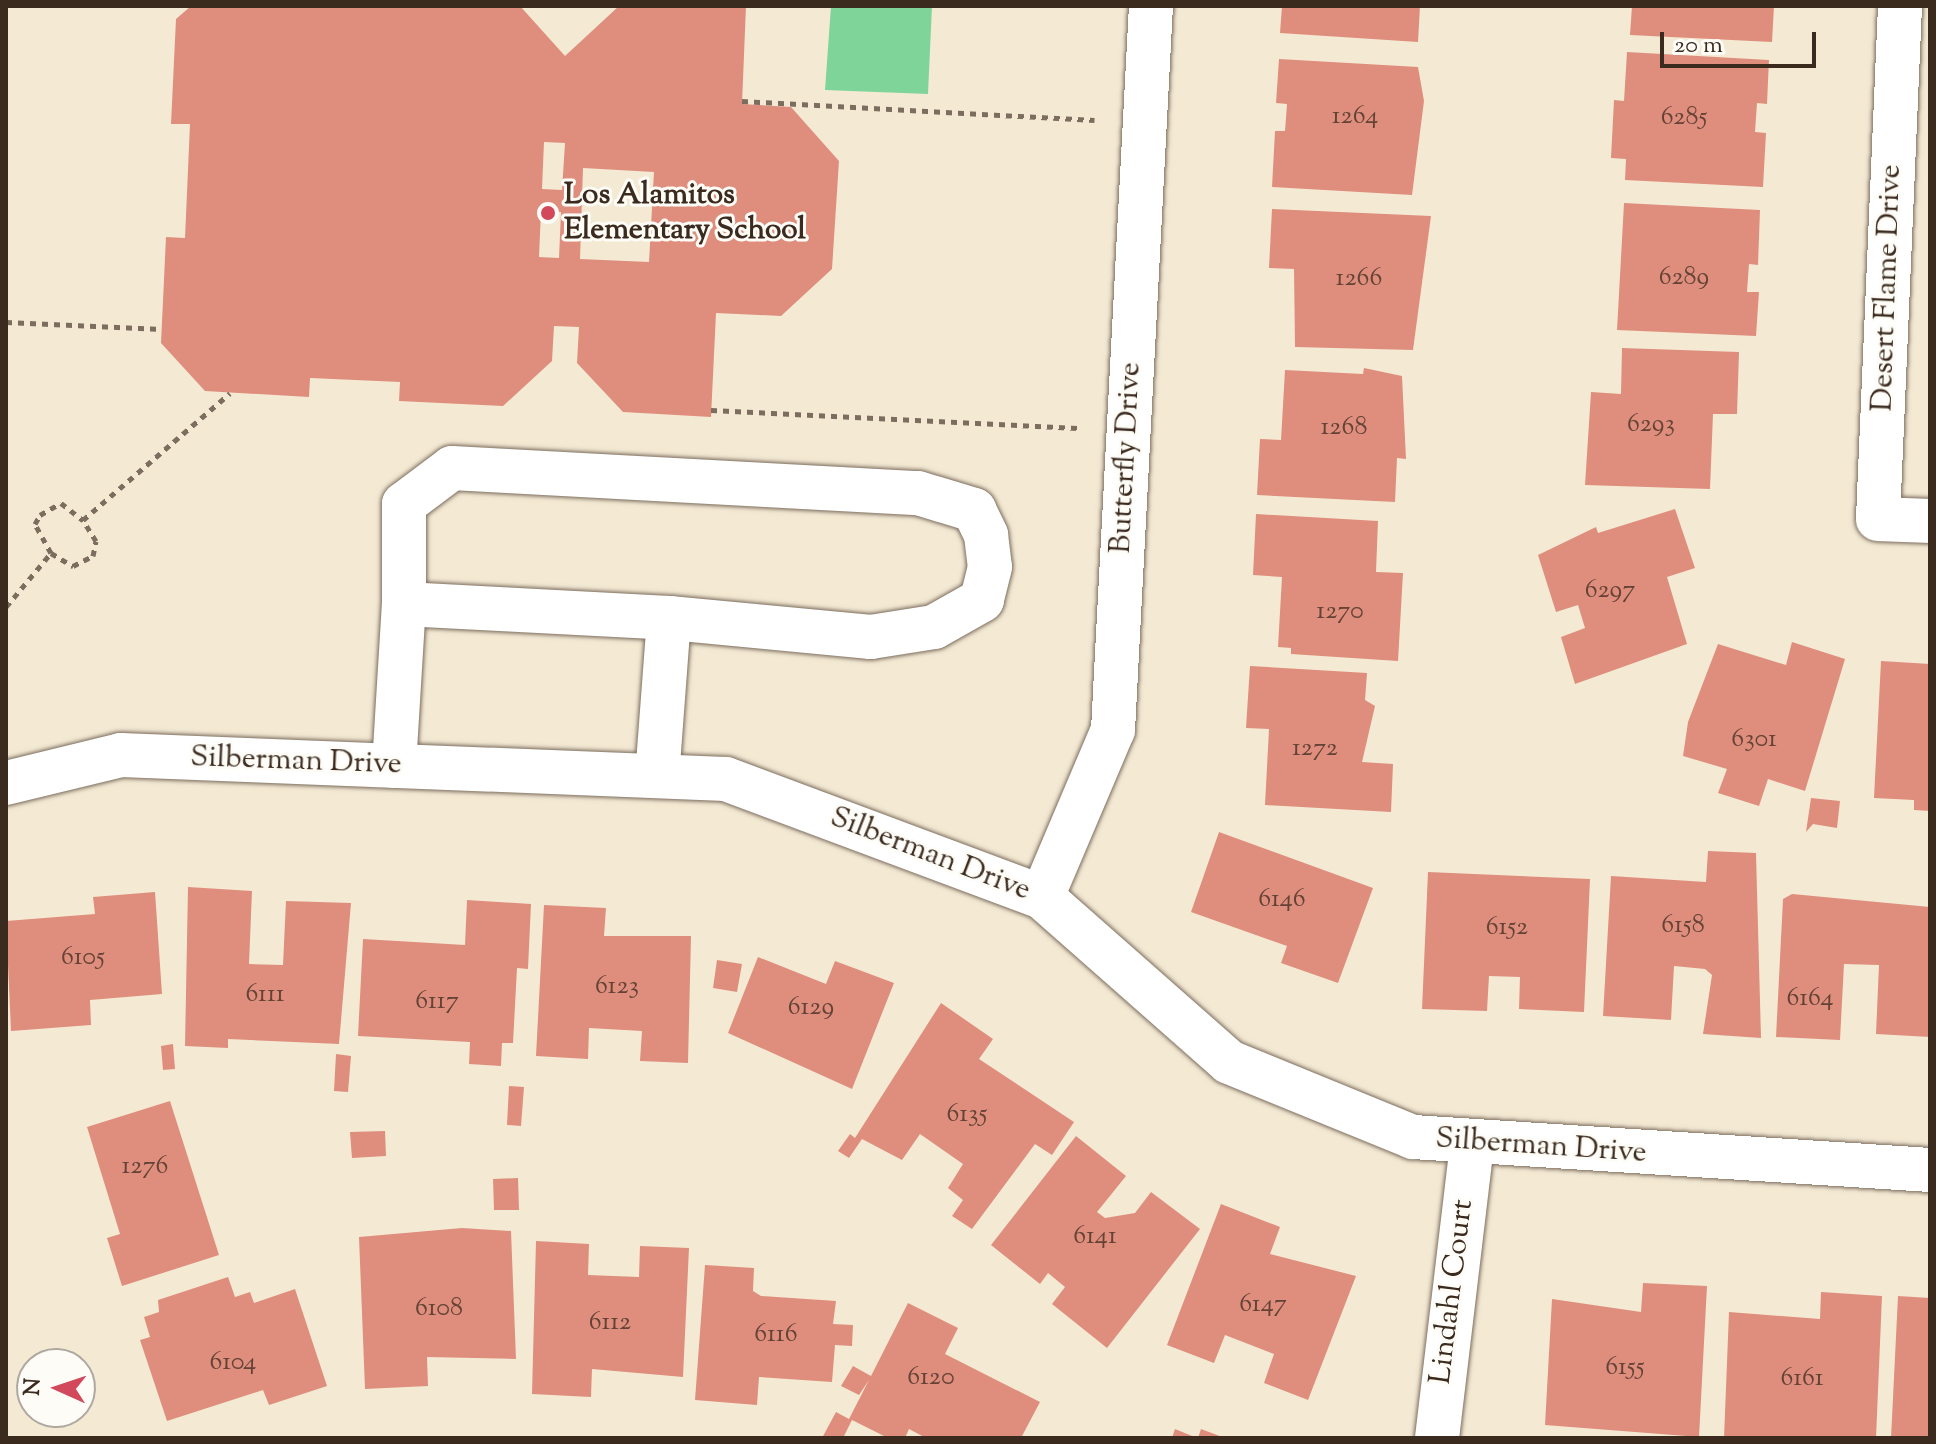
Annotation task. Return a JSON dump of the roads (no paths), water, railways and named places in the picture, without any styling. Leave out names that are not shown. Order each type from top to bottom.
[{"type":"street","name":"Butterfly Drive","points":[[1042,897],[1113,730],[1151,6]]},
{"type":"street","name":"Desert Flame Drive","points":[[1900,6],[1878,519],[1930,521]]},
{"type":"street","points":[[394,766],[404,604],[404,504],[452,468],[918,493],[974,510],[986,535],[982,600],[934,627],[871,637],[669,618],[404,604]]},
{"type":"street","points":[[657,776],[669,618]]},
{"type":"street","name":"Silberman Drive","points":[[6,783],[121,755],[726,779],[1042,897],[1229,1062],[1413,1137],[1472,1145],[1930,1170]]},
{"type":"street","name":"Lindahl Court","points":[[1437,1438],[1472,1145]]},
{"type":"place","name":"Los Alamitos Elementary School","points":[[548,213]]}]
